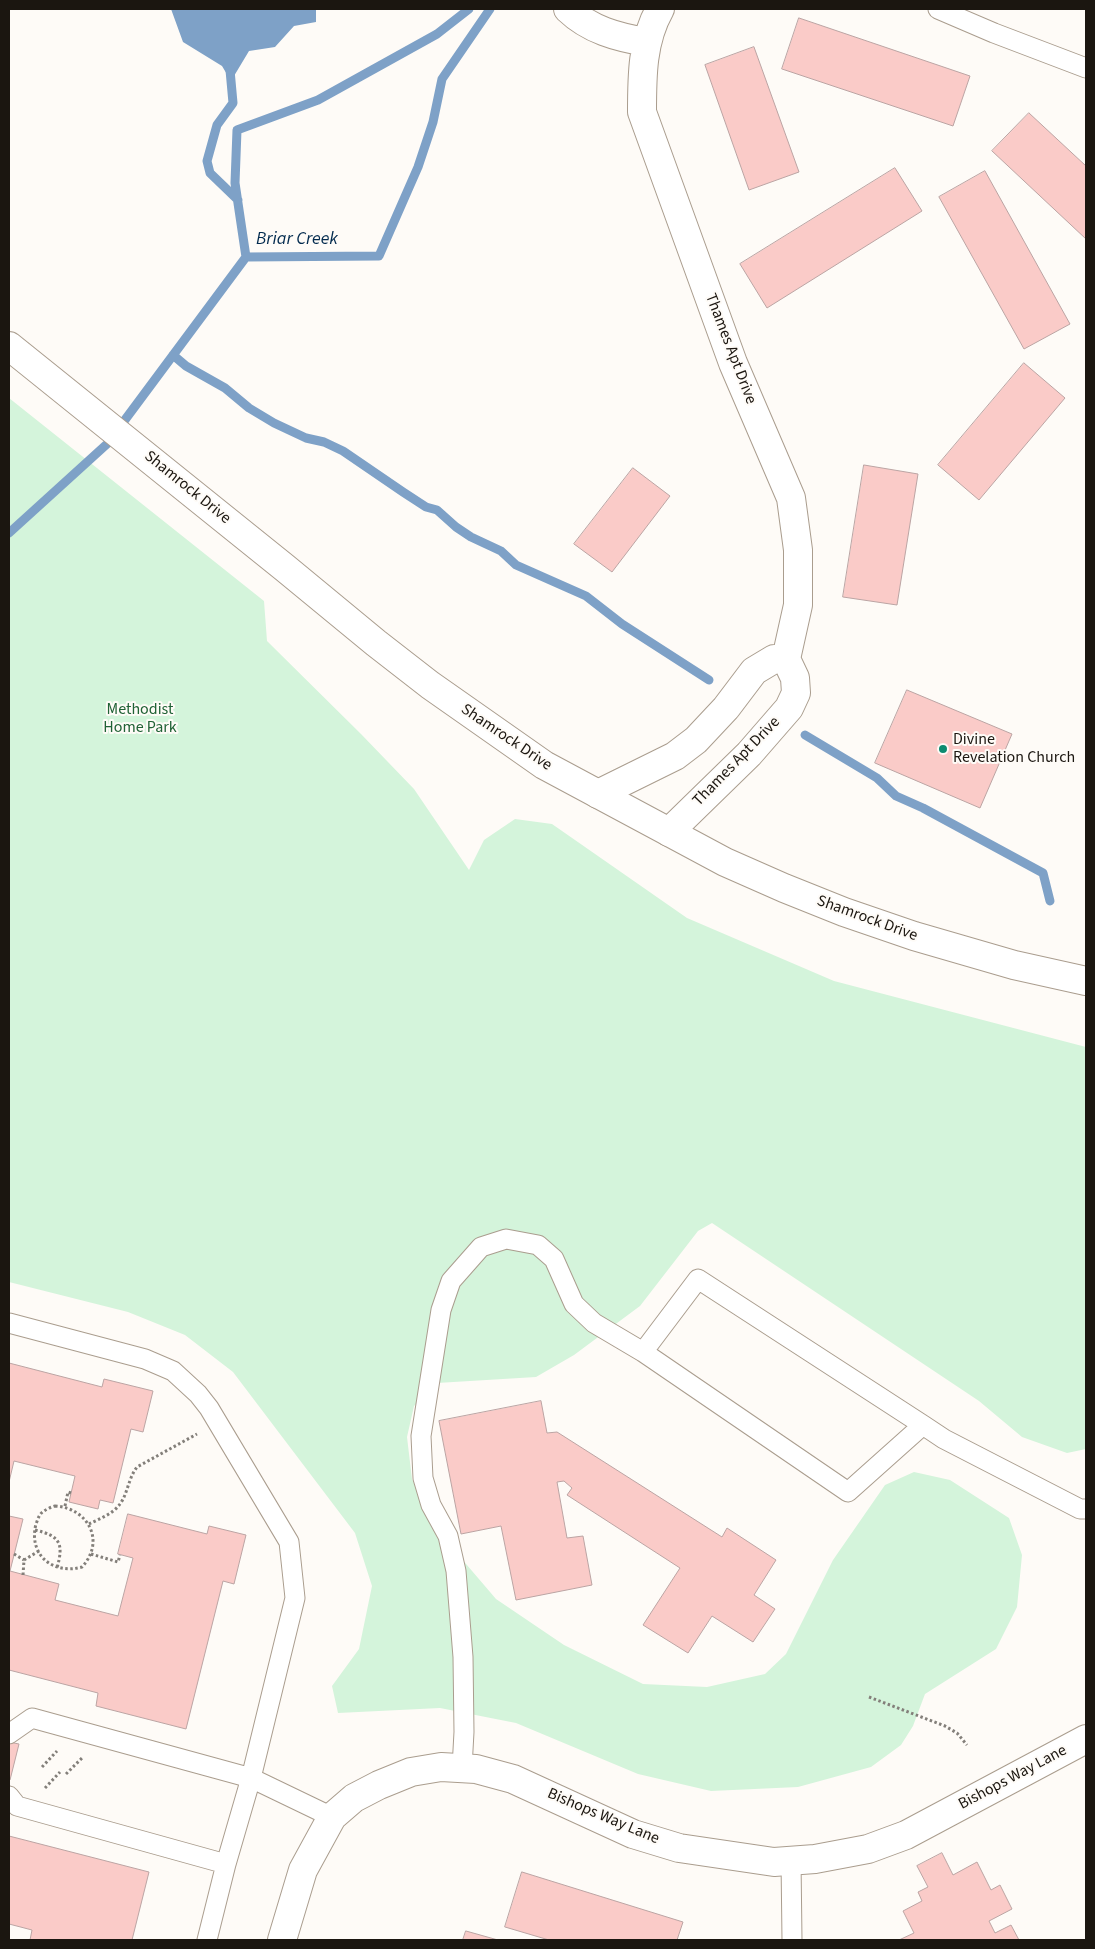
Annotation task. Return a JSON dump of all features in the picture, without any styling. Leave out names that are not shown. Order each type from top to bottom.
[{"type":"street","points":[[568,9],[589,26],[611,34],[646,42]]},
{"type":"street","name":"Thames Apt Drive","points":[[660,9],[646,42],[642,74],[642,112],[733,363],[791,498],[798,550],[798,605],[786,659],[795,678],[796,693],[789,708],[749,754],[669,832]]},
{"type":"street","name":"Shamrock Drive","points":[[9,346],[158,464],[430,685],[544,766],[725,862],[844,912],[914,936],[987,957],[1086,981]]},
{"type":"street","points":[[598,794],[675,756],[696,740],[726,708],[754,670],[774,659],[786,659]]},
{"type":"street","name":"Bishops Way Lane","points":[[282,1940],[304,1870],[332,1817],[354,1798],[411,1772],[441,1767],[476,1769],[512,1779],[569,1803],[633,1834],[679,1848],[774,1862],[815,1859],[868,1849],[906,1835],[1086,1739]]},
{"type":"lane","points":[[938,9],[994,33],[1086,68]]},
{"type":"lane","points":[[462,1768],[464,1732],[463,1657],[456,1571],[448,1536],[431,1506],[423,1478],[421,1436],[441,1310],[450,1281],[481,1247],[506,1238],[538,1245],[554,1259],[574,1304],[594,1323],[643,1352],[848,1492],[923,1425]]},
{"type":"lane","points":[[643,1352],[698,1279],[944,1439],[1080,1509],[1086,1510]]},
{"type":"lane","points":[[9,1322],[145,1359],[173,1371],[198,1394],[209,1408],[289,1542],[295,1598],[252,1778],[226,1864],[207,1940]]},
{"type":"lane","points":[[9,1734],[32,1718],[252,1778],[332,1817]]},
{"type":"lane","points":[[9,1796],[18,1806],[226,1864]]},
{"type":"lane","points":[[792,1860],[792,1940]]},
{"type":"path","points":[[89,1524],[114,1511],[121,1503],[130,1476],[137,1467],[176,1445]]},
{"type":"path","points":[[65,1506],[68,1492],[71,1492]]},
{"type":"path","points":[[55,1506],[65,1506],[80,1514],[89,1524],[93,1543],[91,1554],[82,1567],[72,1570],[57,1568],[38,1551],[34,1540],[35,1530],[38,1517],[44,1510],[55,1506]]},
{"type":"path","points":[[35,1530],[54,1537],[58,1542],[61,1548],[57,1568]]},
{"type":"path","points":[[24,1560],[38,1551]]},
{"type":"path","points":[[14,1554],[24,1560]]},
{"type":"path","points":[[91,1554],[118,1562],[120,1555]]},
{"type":"path","points":[[24,1560],[24,1575]]},
{"type":"path","points":[[869,1697],[945,1726],[957,1733],[967,1745]]},
{"type":"green space","name":"Methodist Home Park","points":[[9,398],[264,601],[267,641],[414,789],[469,870],[484,840],[515,819],[552,824],[687,918],[834,981],[1086,1047],[1086,1449],[1067,1453],[1022,1437],[979,1401],[712,1223],[698,1231],[640,1306],[574,1355],[536,1377],[437,1383],[414,1406],[407,1437],[412,1479],[437,1530],[496,1599],[564,1645],[643,1684],[707,1687],[765,1674],[786,1654],[833,1560],[885,1485],[914,1472],[950,1480],[1009,1518],[1022,1555],[1017,1607],[996,1649],[925,1694],[913,1726],[901,1745],[871,1767],[798,1787],[711,1791],[638,1774],[516,1723],[440,1708],[338,1713],[332,1686],[359,1649],[372,1586],[355,1533],[233,1372],[185,1335],[128,1312],[9,1282]]},
{"type":"water","points":[[171,9],[316,9],[316,22],[294,26],[275,47],[249,51],[231,81],[222,66],[183,42]]},
{"type":"building","points":[[799,18],[970,76],[953,126],[782,69]]},
{"type":"building","points":[[754,47],[799,172],[749,190],[705,65]]},
{"type":"building","points":[[1029,113],[1086,166],[1086,239],[992,151]]},
{"type":"building","points":[[895,168],[922,211],[767,308],[740,264]]},
{"type":"building","points":[[985,171],[1070,324],[1024,349],[939,197]]},
{"type":"building","points":[[1024,363],[1065,398],[979,500],[938,465]]},
{"type":"building","points":[[864,465],[918,474],[897,605],[843,597]]},
{"type":"building","points":[[633,468],[670,496],[612,572],[574,544]]},
{"type":"building","name":"Divine Revelation Church","points":[[907,690],[1012,734],[980,808],[875,763]]},
{"type":"building","points":[[9,1363],[102,1387],[104,1379],[153,1391],[143,1432],[131,1429],[113,1503],[100,1500],[98,1509],[69,1502],[75,1476],[14,1461],[9,1482]]},
{"type":"building","points":[[541,1401],[547,1433],[557,1432],[722,1537],[727,1528],[776,1560],[754,1595],[775,1609],[753,1642],[712,1616],[688,1653],[643,1625],[680,1568],[567,1495],[572,1488],[564,1481],[557,1482],[567,1538],[583,1536],[592,1585],[516,1600],[501,1526],[461,1534],[439,1421]]},
{"type":"building","points":[[128,1514],[207,1534],[209,1526],[246,1535],[234,1584],[223,1581],[186,1729],[96,1706],[98,1693],[9,1670],[9,1516],[23,1519],[10,1571],[59,1584],[55,1600],[118,1616],[133,1558],[118,1554]]},
{"type":"building","points":[[9,1742],[19,1744],[10,1780],[9,1780]]},
{"type":"building","points":[[9,1836],[149,1872],[132,1940],[30,1940],[32,1930],[9,1924]]},
{"type":"building","points":[[942,1853],[953,1875],[977,1862],[991,1890],[1000,1885],[1012,1909],[989,1921],[995,1933],[1011,1925],[1019,1940],[899,1940],[914,1933],[903,1911],[922,1901],[918,1892],[928,1887],[917,1866]]},
{"type":"building","points":[[522,1872],[683,1922],[677,1940],[549,1940],[505,1927]]},
{"type":"building","points":[[466,1931],[498,1940],[463,1940]]},
{"type":"waterway","points":[[246,257],[235,183],[237,130],[318,100],[437,34],[469,9]]},
{"type":"waterway","name":"Briar Creek","points":[[246,257],[379,256],[418,167],[433,122],[442,79],[490,9]]},
{"type":"waterway","points":[[230,70],[233,103],[217,125],[207,161],[210,173],[238,200]]},
{"type":"waterway","name":"Briar Creek","points":[[9,533],[107,444],[246,257]]},
{"type":"waterway","points":[[173,355],[186,366],[225,388],[249,408],[274,423],[306,438],[324,442],[343,451],[426,507],[437,510],[471,537],[501,551],[516,565],[586,596],[622,624],[709,680]]},
{"type":"waterway","points":[[805,735],[877,778],[896,796],[923,808],[1043,873],[1050,901]]},
{"type":"place","name":"Divine Revelation Church","points":[[943,749]]}]
